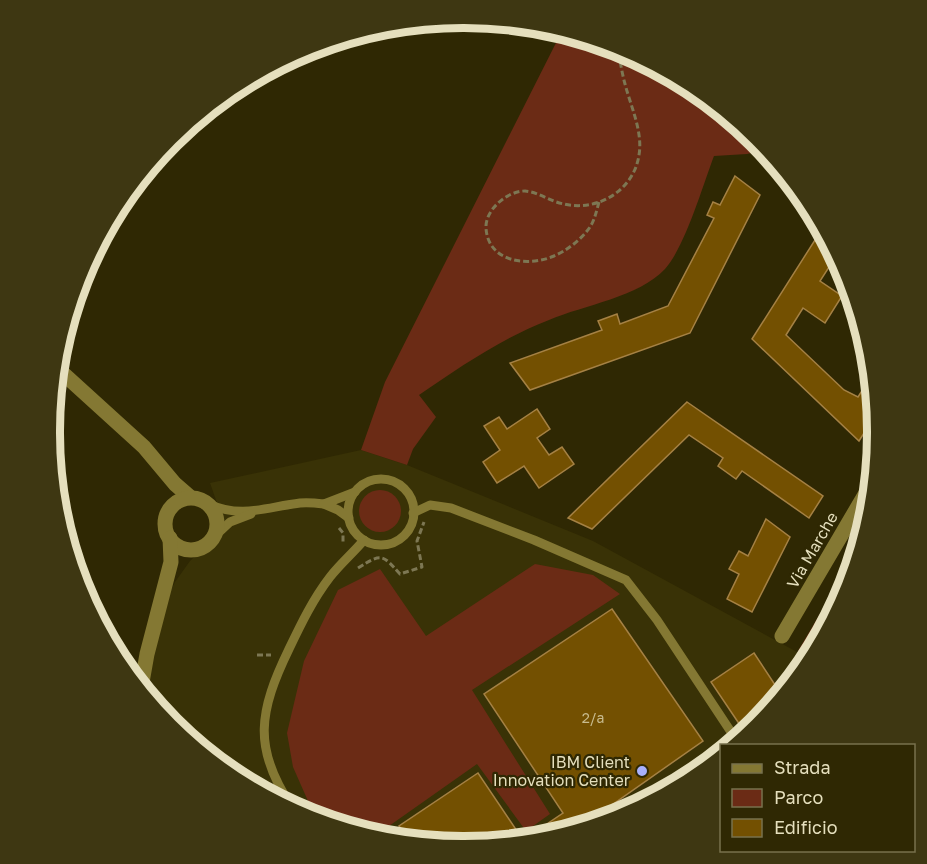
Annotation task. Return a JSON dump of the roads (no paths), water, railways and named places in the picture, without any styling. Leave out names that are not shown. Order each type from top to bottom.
[{"type":"street","points":[[64,374],[144,447],[182,491],[190,497],[209,504],[217,519],[214,536],[206,546],[194,550],[183,549],[170,538],[165,521],[173,505],[190,497]]},
{"type":"street","points":[[167,474],[174,494],[173,505]]},
{"type":"street","name":"Via Marche","points":[[782,636],[861,502]]},
{"type":"street","points":[[143,678],[171,562],[170,538]]},
{"type":"street","points":[[164,590],[179,566],[194,550]]},
{"type":"lane","points":[[324,504],[355,492],[370,481],[382,479],[394,482],[408,495],[413,513],[410,526],[399,539],[383,544],[364,540],[354,531],[349,518],[348,509],[355,492]]},
{"type":"lane","points":[[214,536],[230,522],[256,512],[302,503],[324,504],[349,518]]},
{"type":"lane","points":[[209,504],[230,512],[256,512]]},
{"type":"lane","points":[[413,513],[430,505],[451,508],[534,540],[626,580],[657,620],[732,733]]},
{"type":"lane","points":[[282,792],[270,770],[264,741],[265,712],[274,680],[321,589],[364,540]]},
{"type":"place","name":"IBM Client Innovation Center","points":[[642,771]]}]
